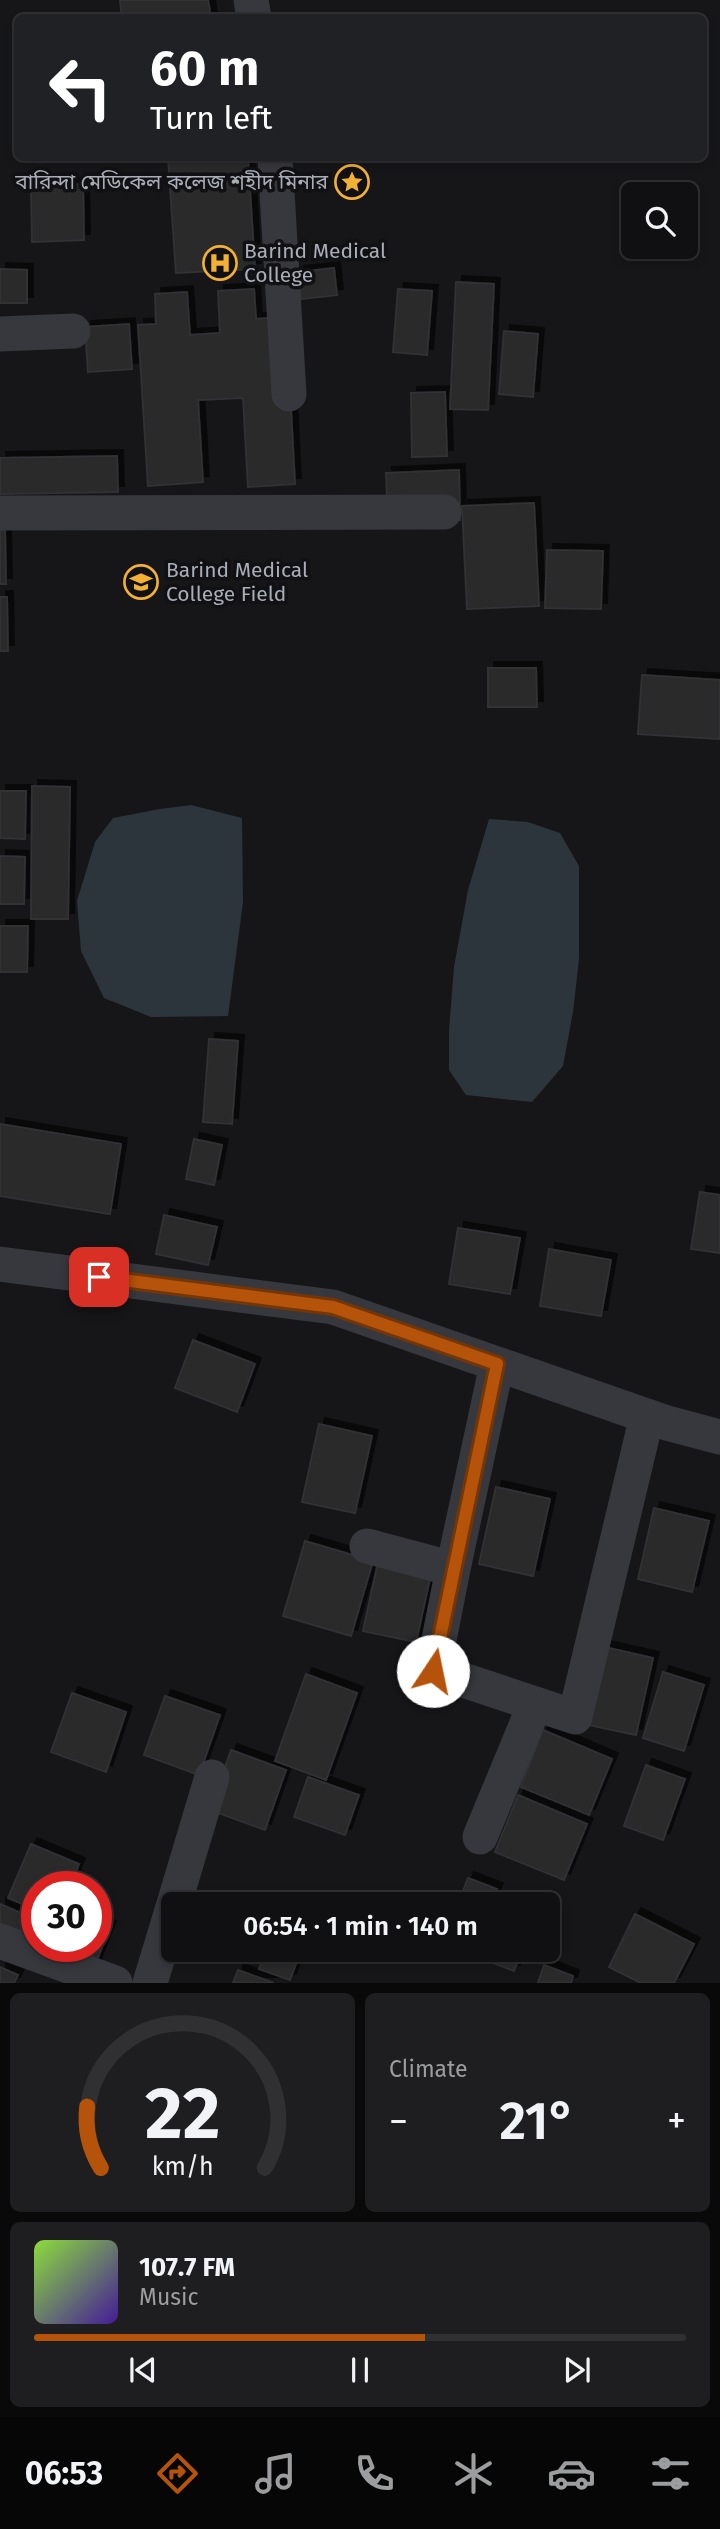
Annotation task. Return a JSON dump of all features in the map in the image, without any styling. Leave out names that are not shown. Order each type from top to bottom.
[{"type":"street","points":[[275,161],[289,394]]},
{"type":"street","points":[[0,334],[73,331]]},
{"type":"street","points":[[0,513],[443,512]]},
{"type":"street","points":[[0,1264],[333,1307],[646,1416],[720,1437]]},
{"type":"street","points":[[497,1364],[433,1671],[575,1717],[646,1416]]},
{"type":"street","points":[[367,1546],[453,1569]]},
{"type":"street","points":[[481,1837],[535,1704]]},
{"type":"street","points":[[178,1892],[212,1777]]},
{"type":"street","points":[[0,1941],[49,1972],[115,1983]]},
{"type":"street","points":[[150,1983],[161,1947]]},
{"type":"shaded area","points":[[191,805],[242,818],[243,902],[228,1016],[151,1017],[104,998],[81,951],[77,901],[95,842],[113,818]]},
{"type":"shaded area","points":[[489,819],[528,822],[560,833],[579,866],[579,959],[563,1066],[532,1102],[466,1095],[449,1070],[454,967],[468,890]]},
{"type":"building","points":[[120,0],[208,0],[210,14],[122,14]]},
{"type":"building","points":[[168,161],[248,161],[255,269],[176,273]]},
{"type":"building","points":[[83,184],[84,240],[32,242],[31,185]]},
{"type":"building","points":[[334,268],[337,295],[301,299],[298,272]]},
{"type":"building","points":[[0,269],[27,270],[27,303],[0,303]]},
{"type":"building","points":[[456,282],[494,284],[488,410],[450,409]]},
{"type":"building","points":[[254,289],[256,319],[286,317],[295,484],[248,487],[243,398],[198,400],[203,482],[148,486],[138,325],[156,324],[155,294],[187,292],[190,335],[220,333],[218,291]]},
{"type":"building","points":[[398,289],[432,291],[427,355],[393,352]]},
{"type":"building","points":[[129,324],[132,369],[88,372],[85,327]]},
{"type":"building","points":[[504,331],[538,334],[533,397],[499,394]]},
{"type":"building","points":[[445,392],[447,456],[412,457],[411,393]]},
{"type":"building","points":[[117,456],[118,492],[0,494],[0,458]]},
{"type":"building","points":[[459,470],[460,520],[388,522],[386,473]]},
{"type":"building","points":[[534,503],[539,606],[467,609],[462,506]]},
{"type":"building","points":[[0,530],[5,530],[6,584],[0,584]]},
{"type":"building","points":[[547,550],[603,551],[601,609],[545,608]]},
{"type":"building","points":[[0,597],[7,597],[8,651],[0,651]]},
{"type":"building","points":[[488,668],[536,668],[537,707],[488,707]]},
{"type":"building","points":[[642,675],[720,680],[720,739],[638,734]]},
{"type":"building","points":[[32,786],[70,787],[68,919],[31,919]]},
{"type":"building","points":[[0,791],[26,791],[25,839],[0,838]]},
{"type":"building","points":[[0,856],[25,857],[24,904],[0,904]]},
{"type":"building","points":[[0,926],[28,926],[27,972],[0,972]]},
{"type":"building","points":[[209,1039],[238,1041],[232,1124],[203,1122]]},
{"type":"building","points":[[0,1124],[121,1144],[110,1214],[0,1196]]},
{"type":"building","points":[[194,1139],[222,1145],[214,1185],[186,1179]]},
{"type":"building","points":[[700,1192],[720,1195],[720,1253],[691,1249]]},
{"type":"building","points":[[164,1215],[217,1227],[208,1265],[156,1254]]},
{"type":"building","points":[[458,1228],[520,1238],[510,1294],[449,1284]]},
{"type":"building","points":[[549,1249],[611,1260],[601,1316],[540,1306]]},
{"type":"building","points":[[193,1340],[255,1364],[237,1412],[175,1388]]},
{"type":"building","points":[[319,1424],[372,1436],[355,1513],[302,1502]]},
{"type":"building","points":[[496,1487],[550,1499],[533,1576],[479,1564]]},
{"type":"building","points":[[654,1508],[709,1521],[692,1592],[638,1579]]},
{"type":"building","points":[[305,1541],[373,1561],[351,1636],[283,1616]]},
{"type":"building","points":[[380,1553],[433,1565],[416,1642],[363,1631]]},
{"type":"building","points":[[600,1646],[653,1658],[636,1735],[584,1724]]},
{"type":"building","points":[[663,1672],[704,1685],[684,1751],[643,1738]]},
{"type":"building","points":[[306,1674],[357,1693],[326,1780],[275,1761]]},
{"type":"building","points":[[72,1693],[126,1712],[106,1772],[51,1752]]},
{"type":"building","points":[[165,1696],[220,1715],[199,1775],[144,1755]]},
{"type":"building","points":[[543,1730],[612,1759],[589,1815],[521,1787]]},
{"type":"building","points":[[231,1750],[286,1770],[265,1830],[210,1810]]},
{"type":"building","points":[[646,1765],[685,1779],[663,1840],[624,1826]]},
{"type":"building","points":[[308,1777],[359,1795],[345,1835],[294,1817]]},
{"type":"building","points":[[518,1795],[587,1824],[564,1880],[495,1852]]},
{"type":"building","points":[[31,1844],[79,1864],[76,1871],[21,1871],[21,1903],[8,1898]]},
{"type":"building","points":[[468,1878],[497,1889],[496,1892],[463,1892]]},
{"type":"building","points":[[0,1904],[21,1913],[21,1948],[0,1939]]},
{"type":"building","points":[[635,1914],[694,1944],[674,1983],[641,1983],[609,1967]]},
{"type":"building","points":[[76,1962],[96,1962],[89,1980]]},
{"type":"building","points":[[262,1962],[297,1962],[290,1980],[259,1969]]},
{"type":"building","points":[[490,1962],[517,1962],[514,1971]]},
{"type":"building","points":[[544,1965],[573,1976],[571,1983],[538,1983]]},
{"type":"building","points":[[0,1967],[18,1975],[14,1983],[0,1983]]},
{"type":"building","points":[[238,1970],[274,1983],[233,1983]]},
{"type":"place","name":"বারিন্দা মেডিকেল কলেজ শহীদ মিনার","points":[[352,182]]},
{"type":"place","name":"Barind Medical College","points":[[220,263]]},
{"type":"place","name":"Barind Medical College Field","points":[[141,582]]},
{"type":"route","points":[[99,1277],[333,1307],[497,1364],[433,1671]]}]
